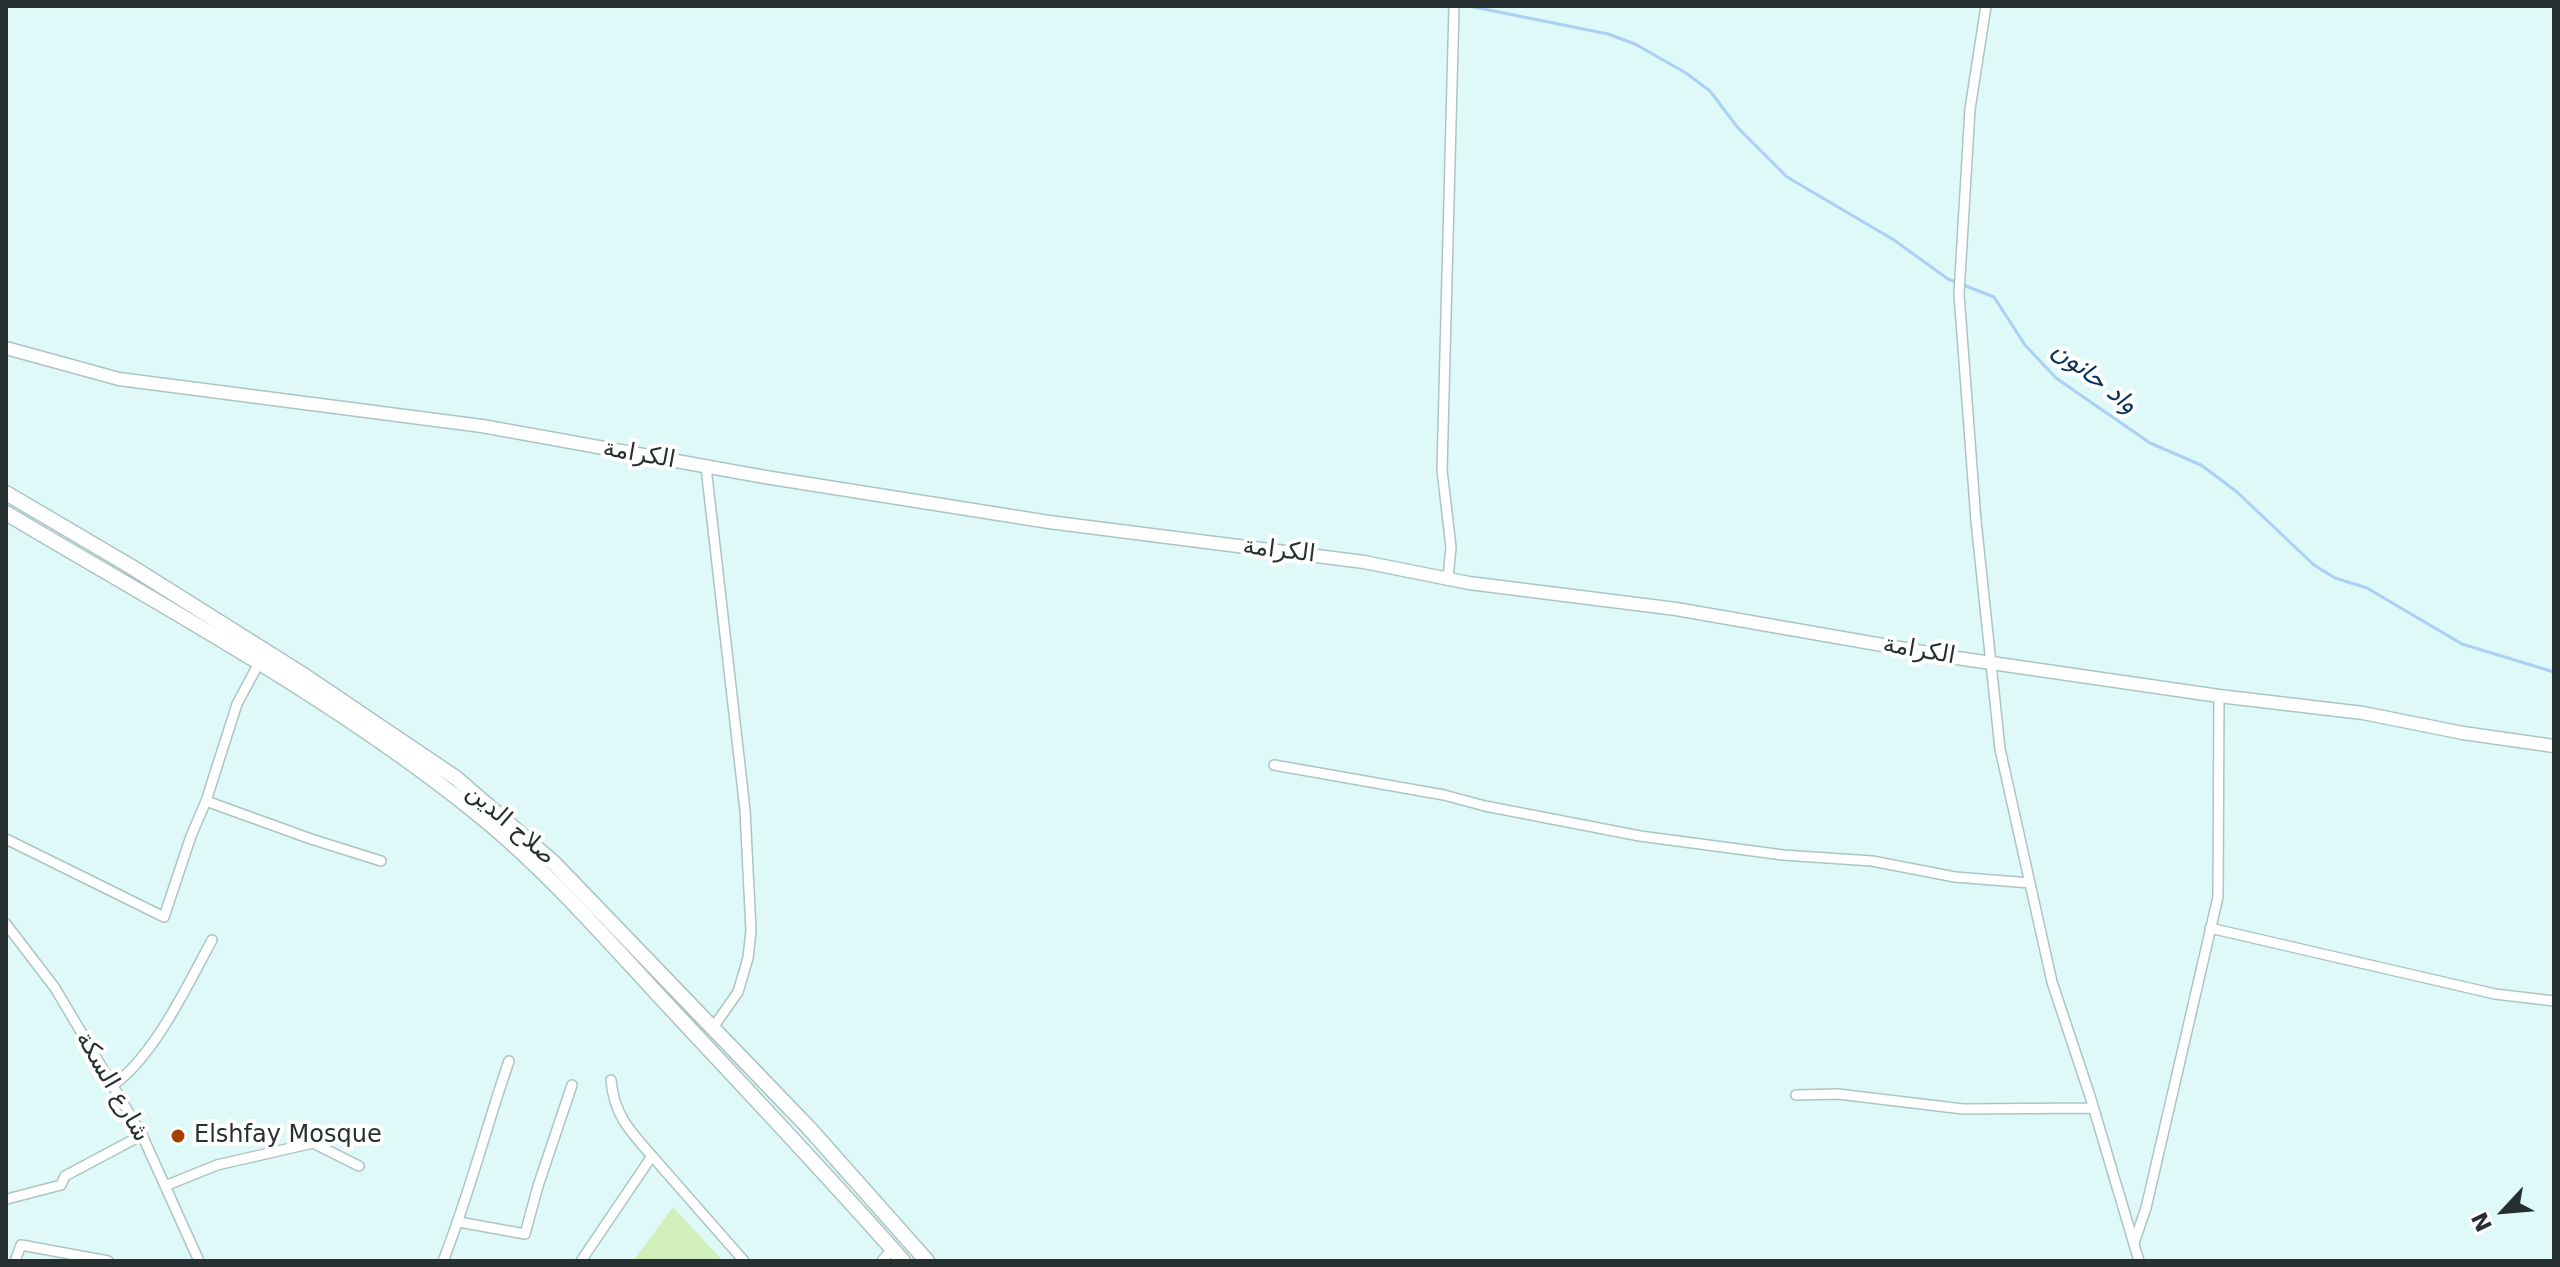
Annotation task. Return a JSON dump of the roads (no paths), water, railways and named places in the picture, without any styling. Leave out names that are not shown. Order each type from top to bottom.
[{"type":"highway","name":"صلاح الدين","points":[[6,493],[294,669],[456,778],[554,863],[809,1128],[927,1261]]},
{"type":"highway","name":"صلاح الدين","points":[[6,513],[260,661],[400,753],[478,813],[558,888],[903,1261]]},
{"type":"main road","name":"الكرامة","points":[[6,348],[119,379],[452,422],[706,467],[1049,522],[1364,562],[1448,578],[1707,614],[1990,662],[2219,696],[2363,713],[2463,733],[2554,746]]},
{"type":"street","points":[[1986,6],[1970,109],[1959,294],[2000,749],[2052,982],[2139,1261]]},
{"type":"street","points":[[1448,578],[1451,547],[1442,470],[1454,8]]},
{"type":"street","points":[[706,467],[745,810],[751,931],[748,958],[738,992],[712,1029]]},
{"type":"street","points":[[6,839],[164,917],[237,704],[260,661]]},
{"type":"street","points":[[2134,1243],[2146,1208],[2218,897],[2219,696]]},
{"type":"street","points":[[1274,765],[1444,795],[1640,836],[1783,855],[1872,861],[1955,877],[2030,883]]},
{"type":"street","points":[[206,801],[381,861]]},
{"type":"street","name":"شارع السكة","points":[[6,924],[55,988],[142,1135],[199,1261]]},
{"type":"street","points":[[2210,928],[2495,994],[2554,1001]]},
{"type":"street","points":[[112,1086],[130,1074],[145,1055],[212,940]]},
{"type":"street","points":[[443,1261],[459,1222],[466,1191],[509,1061]]},
{"type":"street","points":[[611,1080],[613,1102],[628,1128],[744,1261]]},
{"type":"street","points":[[459,1222],[525,1234],[572,1085]]},
{"type":"street","points":[[1796,1095],[1838,1094],[1963,1109],[2093,1108]]},
{"type":"street","points":[[7,1199],[61,1185],[65,1176],[142,1135]]},
{"type":"street","points":[[165,1186],[217,1165],[313,1143],[359,1166]]},
{"type":"street","points":[[581,1261],[652,1156]]},
{"type":"street","points":[[15,1261],[21,1245],[108,1261]]},
{"type":"street","points":[[882,1261],[892,1249]]},
{"type":"waterway","name":"واد حانون","points":[[1469,6],[1608,34],[1635,44],[1686,73],[1710,91],[1738,128],[1787,177],[1894,240],[1948,279],[1994,297],[2025,345],[2056,378],[2150,443],[2201,465],[2237,492],[2314,565],[2335,578],[2367,588],[2462,644],[2554,672]]},
{"type":"place","name":"Elshfay Mosque","points":[[178,1136]]}]
